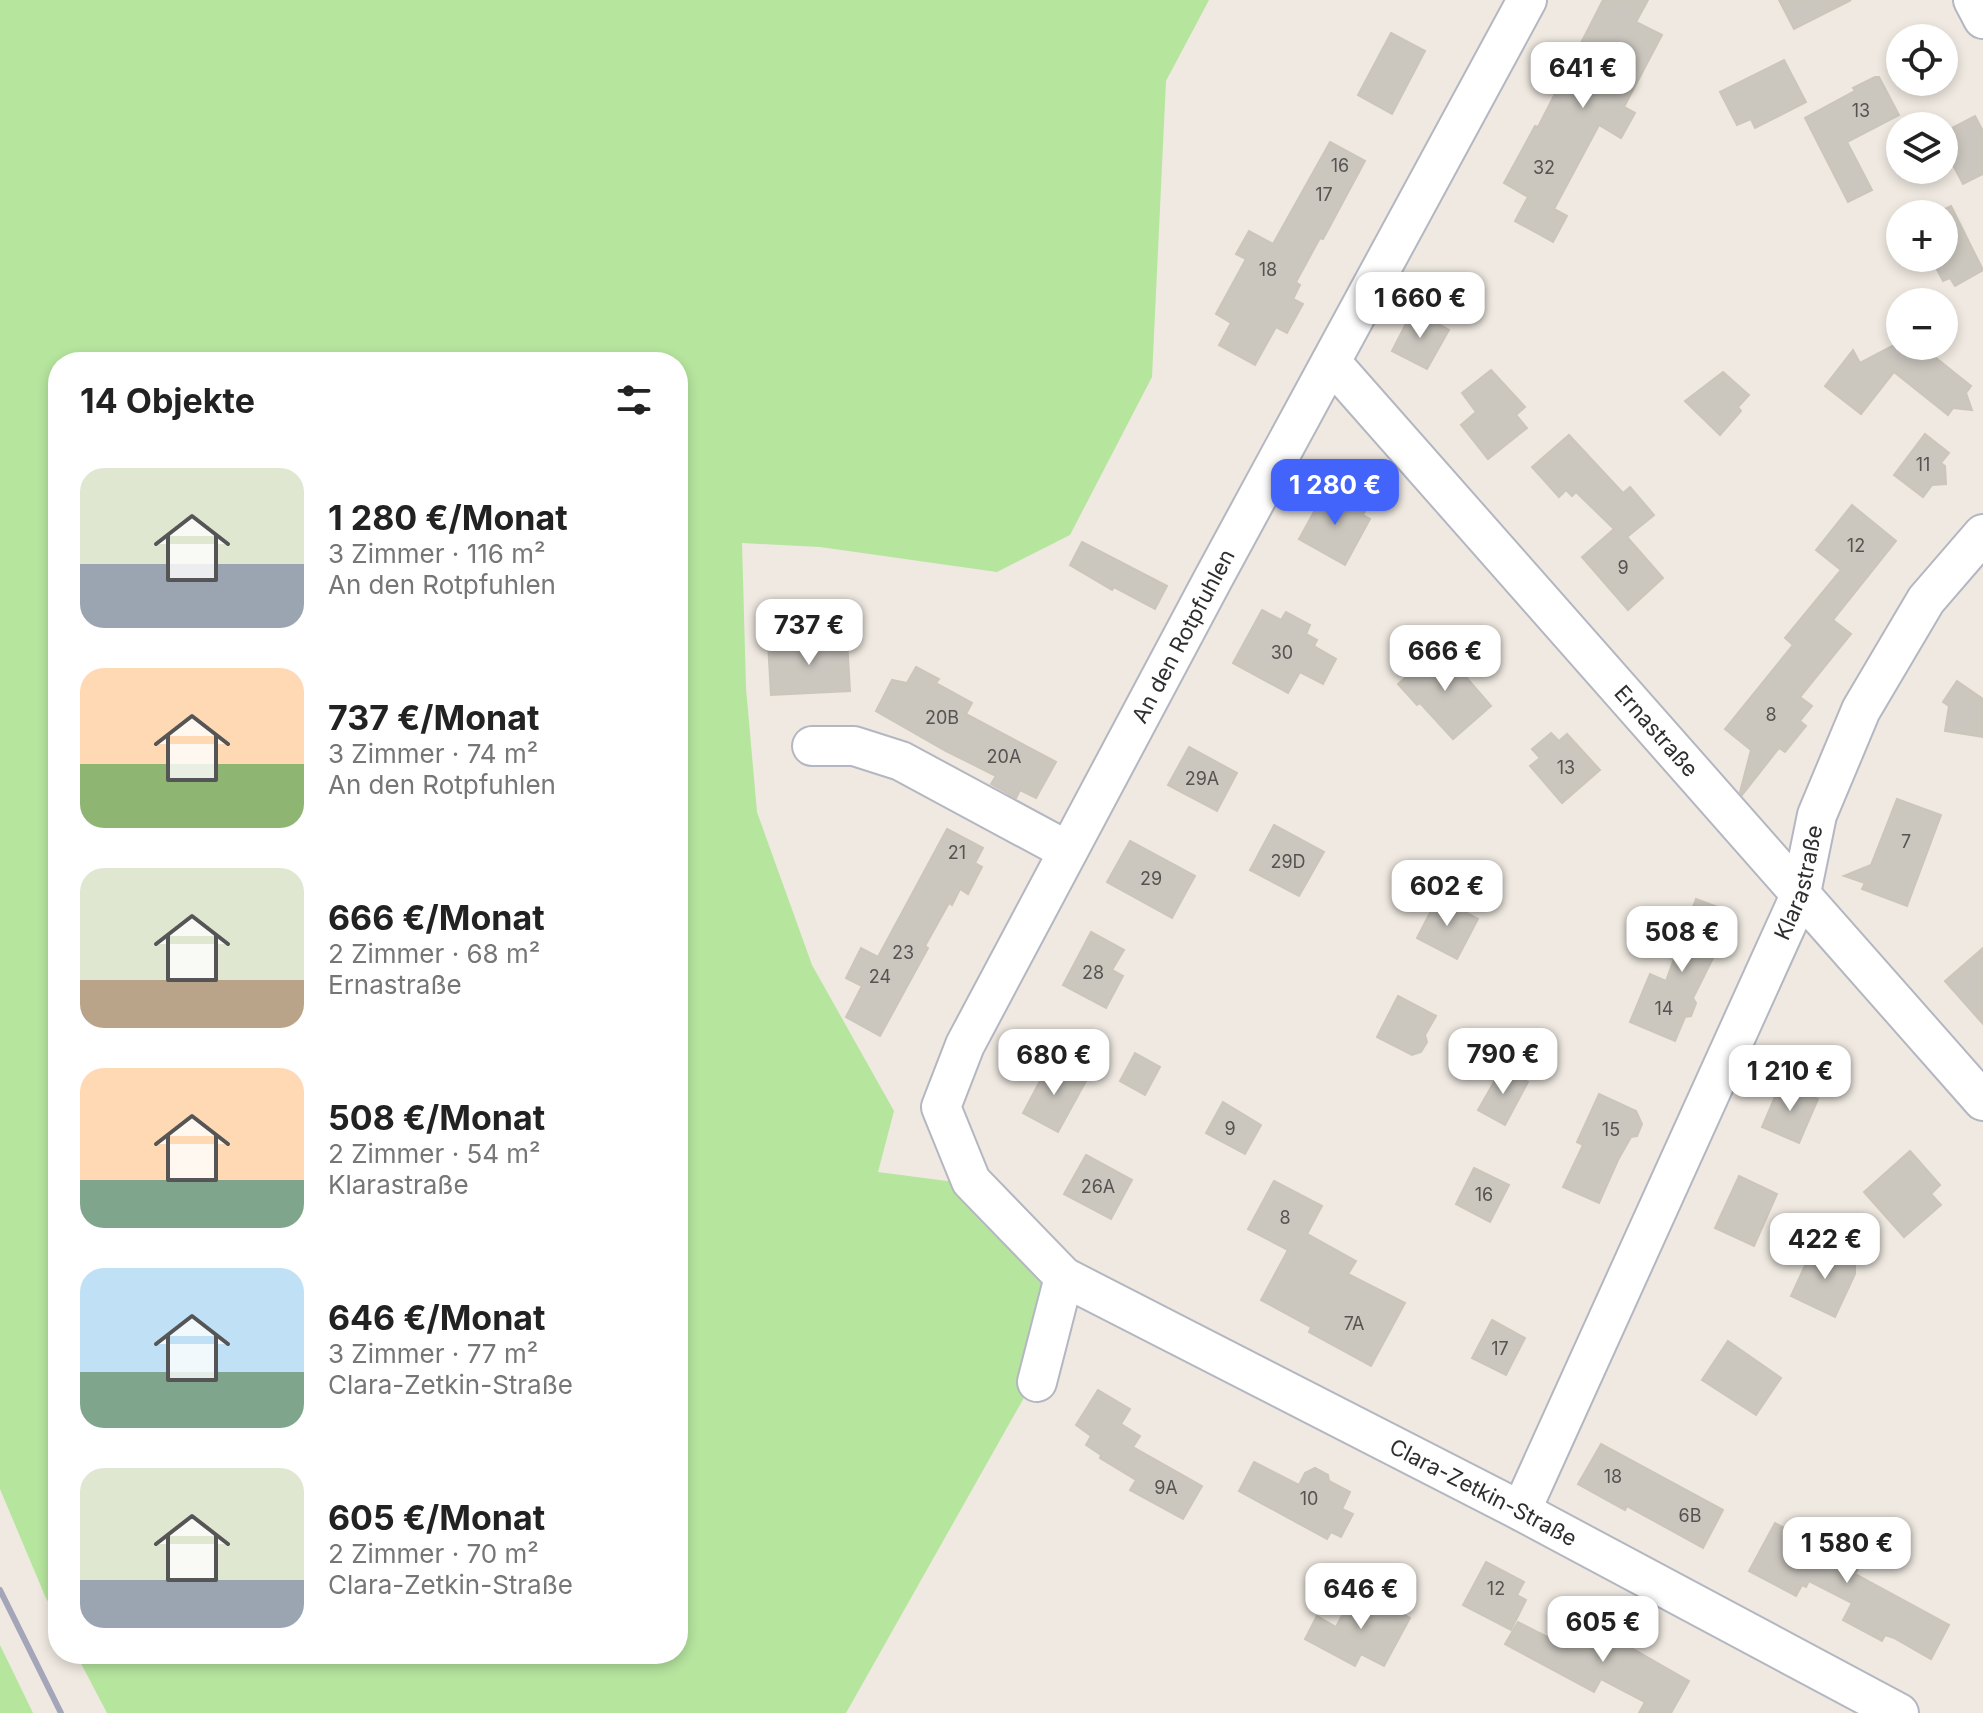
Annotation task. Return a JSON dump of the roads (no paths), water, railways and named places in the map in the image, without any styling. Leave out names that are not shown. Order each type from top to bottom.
[{"type":"street","name":"An den Rotpfuhlen","points":[[1064,1277],[971,1181],[941,1107],[965,1045],[1527,0]]},
{"type":"street","points":[[1973,0],[1983,19]]},
{"type":"street","name":"Ernastraße","points":[[1331,362],[1983,1101]]},
{"type":"street","name":"Klarastraße","points":[[1521,1511],[1801,893],[1817,815],[1861,710],[1926,600],[1983,534]]},
{"type":"street","points":[[812,746],[854,746],[901,761],[1068,851]]},
{"type":"street","points":[[1037,1382],[1064,1277]]},
{"type":"street","name":"Clara-Zetkin-Straße","points":[[1064,1277],[1521,1511],[1899,1713]]},
{"type":"railway","points":[[0,1590],[61,1713]]}]
